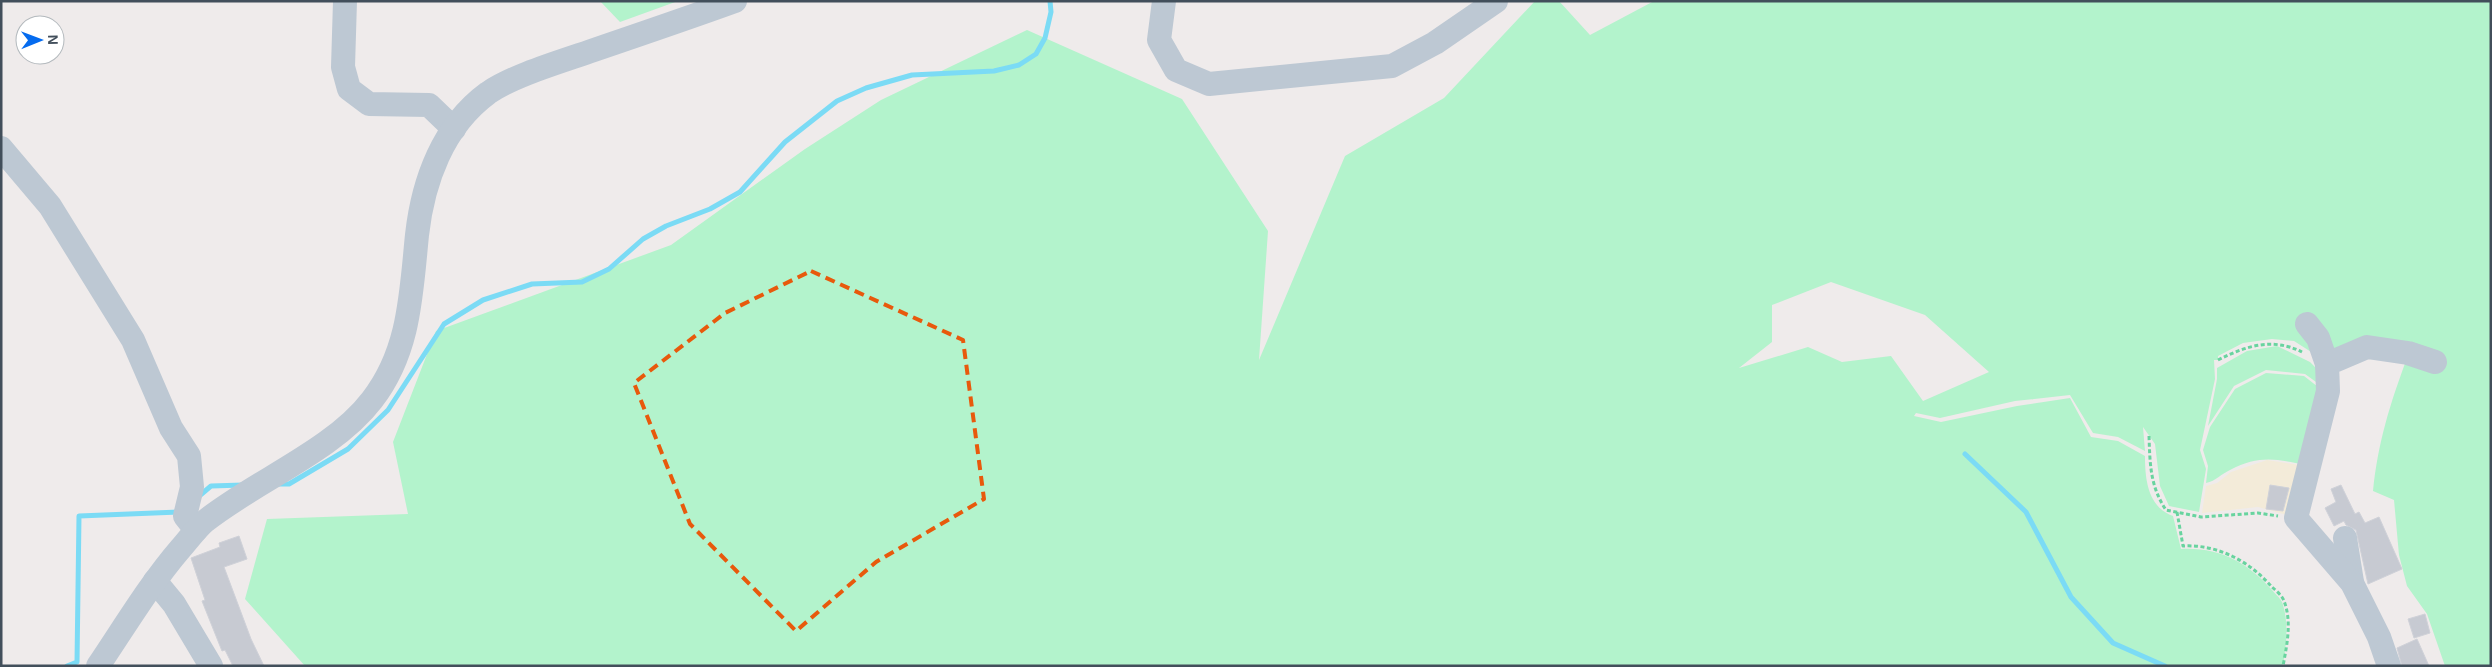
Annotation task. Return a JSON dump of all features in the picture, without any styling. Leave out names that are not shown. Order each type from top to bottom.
[{"type":"street","points":[[345,1],[343,67],[349,89],[369,104],[429,105],[454,129]]},
{"type":"street","points":[[98,666],[155,581],[199,527],[239,496],[326,442],[352,423],[372,400],[389,374],[401,348],[409,320],[418,230],[428,177],[460,120],[489,93],[532,72],[735,1]]},
{"type":"street","points":[[1164,1],[1159,40],[1176,70],[1209,84],[1392,66],[1435,43],[1496,1]]},
{"type":"street","points":[[1,148],[50,206],[133,340],[171,428],[189,456],[192,487],[185,516],[199,527]]},
{"type":"street","points":[[2307,324],[2318,338],[2327,368],[2328,391],[2296,518],[2352,583],[2378,637],[2389,666]]},
{"type":"street","points":[[2327,368],[2367,348],[2408,353],[2435,362]]},
{"type":"street","points":[[2345,538],[2352,583]]},
{"type":"street","points":[[155,581],[174,604],[211,666]]},
{"type":"path","points":[[2218,360],[2245,346],[2278,343],[2314,358],[2327,368]]},
{"type":"path","points":[[2149,436],[2150,475],[2156,495],[2166,510],[2201,517],[2258,513],[2296,518]]},
{"type":"path","points":[[2178,512],[2183,546],[2200,545],[2217,550],[2257,570],[2284,600],[2289,634],[2283,666]]},
{"type":"highlighted area","points":[[811,271],[963,340],[984,499],[876,562],[796,631],[690,524],[634,383],[725,313]]},
{"type":"green space","points":[[600,1],[678,1],[620,22]]},
{"type":"green space","points":[[1535,1],[1559,1],[1590,35],[1654,1],[2491,1],[2491,666],[2445,666],[2427,614],[2407,586],[2399,555],[2394,500],[2373,491],[2378,456],[2386,423],[2407,358],[2435,357],[2319,357],[2294,341],[2272,339],[2243,343],[2218,356],[2218,360],[2214,360],[2215,379],[2200,450],[2206,469],[2199,512],[2169,506],[2160,486],[2155,444],[2143,427],[2145,451],[2118,437],[2093,433],[2070,395],[2015,401],[1940,418],[1916,413],[1914,416],[1941,422],[2017,406],[2070,398],[2091,437],[2118,441],[2145,456],[2147,483],[2150,492],[2158,506],[2173,516],[2181,549],[2208,551],[2231,558],[2253,572],[2280,599],[2285,613],[2286,628],[2283,666],[305,666],[245,599],[267,519],[408,514],[393,442],[436,331],[671,245],[805,149],[881,100],[1027,30],[1182,99],[1268,231],[1259,360],[1345,156],[1444,98]],"holes":[[[1831,282],[1925,315],[1989,372],[1923,401],[1891,356],[1842,362],[1808,347],[1739,368],[1772,342],[1772,305]]]},
{"type":"green space","points":[[2277,346],[2310,362],[2325,377],[2323,387],[2305,374],[2266,370],[2234,386],[2208,426],[2217,379],[2217,368],[2247,351]]},
{"type":"green space","points":[[2266,373],[2304,376],[2322,390],[2306,465],[2286,461],[2259,460],[2240,465],[2213,481],[2206,483],[2208,466],[2203,450],[2210,427],[2235,389]]},
{"type":"sand","points":[[2267,460],[2306,466],[2291,516],[2258,507],[2202,513],[2206,486],[2217,483],[2231,472]]},
{"type":"building","points":[[2270,485],[2289,488],[2283,511],[2266,509]]},
{"type":"building","points":[[2341,485],[2355,514],[2359,512],[2365,523],[2379,517],[2402,569],[2368,584],[2356,530],[2346,525],[2344,521],[2334,526],[2325,508],[2336,502],[2331,489]]},
{"type":"building","points":[[239,536],[247,559],[224,567],[251,639],[264,666],[233,666],[225,650],[222,651],[202,601],[205,600],[191,558],[220,547],[219,543]]},
{"type":"building","points":[[2425,614],[2430,633],[2414,638],[2408,619]]},
{"type":"building","points":[[2417,639],[2429,666],[2402,666],[2397,648]]},
{"type":"waterway","points":[[279,484],[289,484],[348,449],[388,410],[444,324],[483,300],[532,284],[582,282],[609,269],[643,239],[666,226],[710,209],[740,192],[785,142],[837,101],[866,88],[912,75],[994,71],[1019,65],[1036,54],[1045,38],[1051,12],[1050,1]]},
{"type":"waterway","points":[[1965,454],[2026,512],[2071,597],[2113,643],[2165,666]]},
{"type":"waterway","points":[[198,497],[211,486],[243,485]]},
{"type":"waterway","points":[[67,666],[77,662],[79,516],[179,512]]}]
